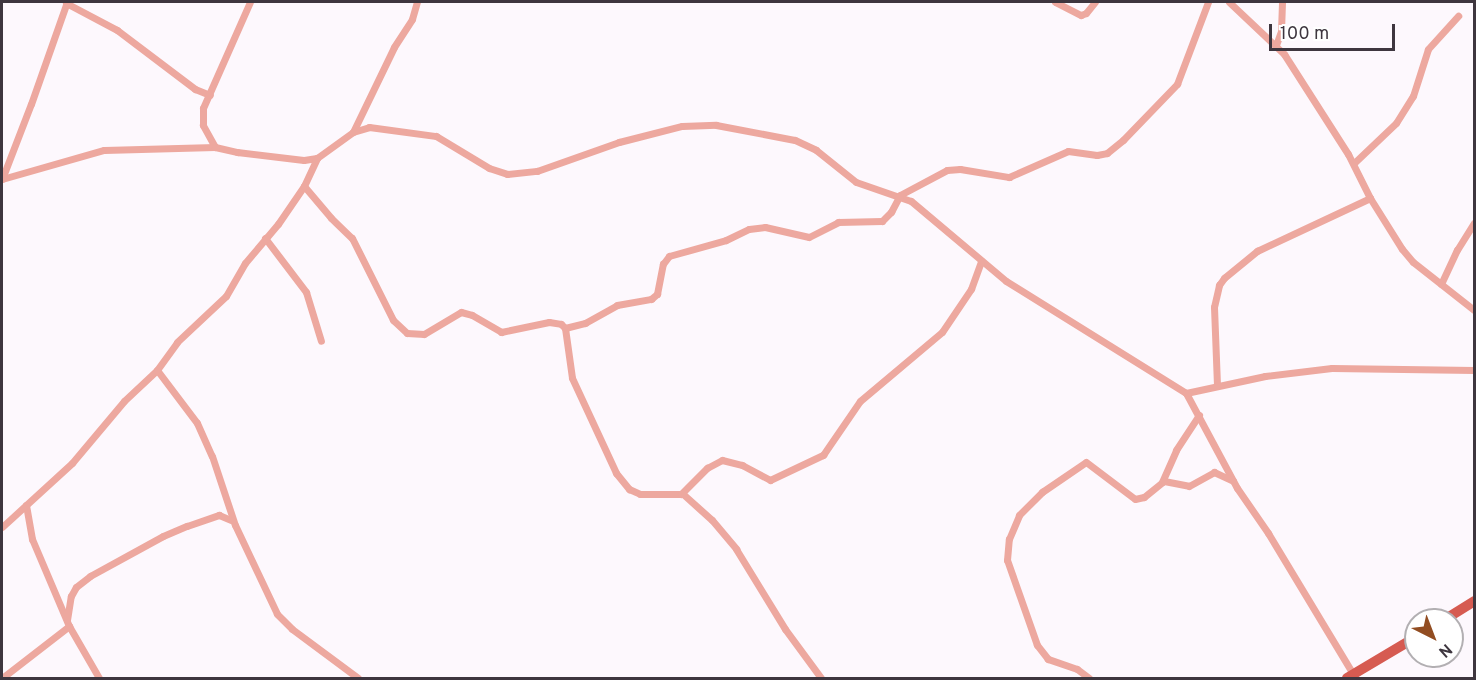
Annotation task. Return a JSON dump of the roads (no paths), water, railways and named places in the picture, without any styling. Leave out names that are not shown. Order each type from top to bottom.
[{"type":"main road","points":[[1352,677],[1404,644]]},
{"type":"street","points":[[2,179],[32,104],[67,2],[117,30],[195,89],[210,95]]},
{"type":"street","points":[[215,147],[203,125],[203,108],[250,2]]},
{"type":"street","points":[[353,132],[394,47],[412,18],[417,2]]},
{"type":"street","points":[[1055,2],[1081,15],[1086,13],[1095,2]]},
{"type":"street","points":[[304,186],[331,218],[352,238],[393,320],[407,333],[424,334],[461,312],[472,315],[501,332],[556,322],[565,328],[585,323],[617,305],[654,297],[659,288],[663,264],[669,256],[691,251],[758,227],[803,237],[838,222],[878,222],[887,218],[900,195],[941,172],[953,168],[1009,177],[1026,172],[1062,152],[1077,151],[1102,155],[1113,150],[1177,84],[1208,2]]},
{"type":"street","points":[[1229,2],[1276,45],[1354,163],[1370,198],[1402,249],[1474,310]]},
{"type":"street","points":[[1276,45],[1281,31],[1282,2]]},
{"type":"street","points":[[1354,163],[1396,123],[1413,96],[1428,49],[1458,16]]},
{"type":"street","points":[[299,160],[317,158],[353,132],[378,127],[427,133],[447,141],[489,168],[518,174],[537,171],[599,148],[659,130],[700,124],[795,140],[821,153],[856,182],[900,195],[911,201],[981,261],[1040,304],[1166,378],[1186,393],[1234,482],[1352,677]]},
{"type":"street","points":[[2,179],[94,151],[215,147],[309,162],[312,172]]},
{"type":"street","points":[[2,527],[72,463],[124,401],[157,370],[177,342],[230,290],[245,262],[278,224],[304,186],[317,158]]},
{"type":"street","points":[[1218,385],[1214,307],[1219,285],[1224,278],[1257,251],[1370,198]]},
{"type":"street","points":[[1441,284],[1457,250],[1474,224]]},
{"type":"street","points":[[265,238],[306,292],[321,342]]},
{"type":"street","points":[[681,494],[707,468],[722,460],[742,465],[770,480],[824,455],[860,401],[942,332],[971,289],[981,261]]},
{"type":"street","points":[[565,328],[572,378],[616,473],[629,489],[640,494],[681,494],[693,501],[728,538],[785,629],[821,678]]},
{"type":"street","points":[[1186,393],[1265,376],[1332,368],[1474,370]]},
{"type":"street","points":[[157,370],[197,423],[216,467],[233,521],[251,562],[281,619],[358,678]]},
{"type":"street","points":[[1162,482],[1176,450],[1199,415]]},
{"type":"street","points":[[1089,678],[1077,669],[1048,659],[1037,645],[1007,560],[1008,543],[1015,522],[1035,498],[1083,463],[1089,464],[1135,499],[1144,497],[1167,480],[1189,486],[1214,472],[1234,482]]},
{"type":"street","points":[[26,505],[32,539],[68,623],[99,678]]},
{"type":"street","points":[[2,678],[68,623],[71,596],[76,587],[90,576],[163,536],[187,526],[219,515],[233,521]]}]
